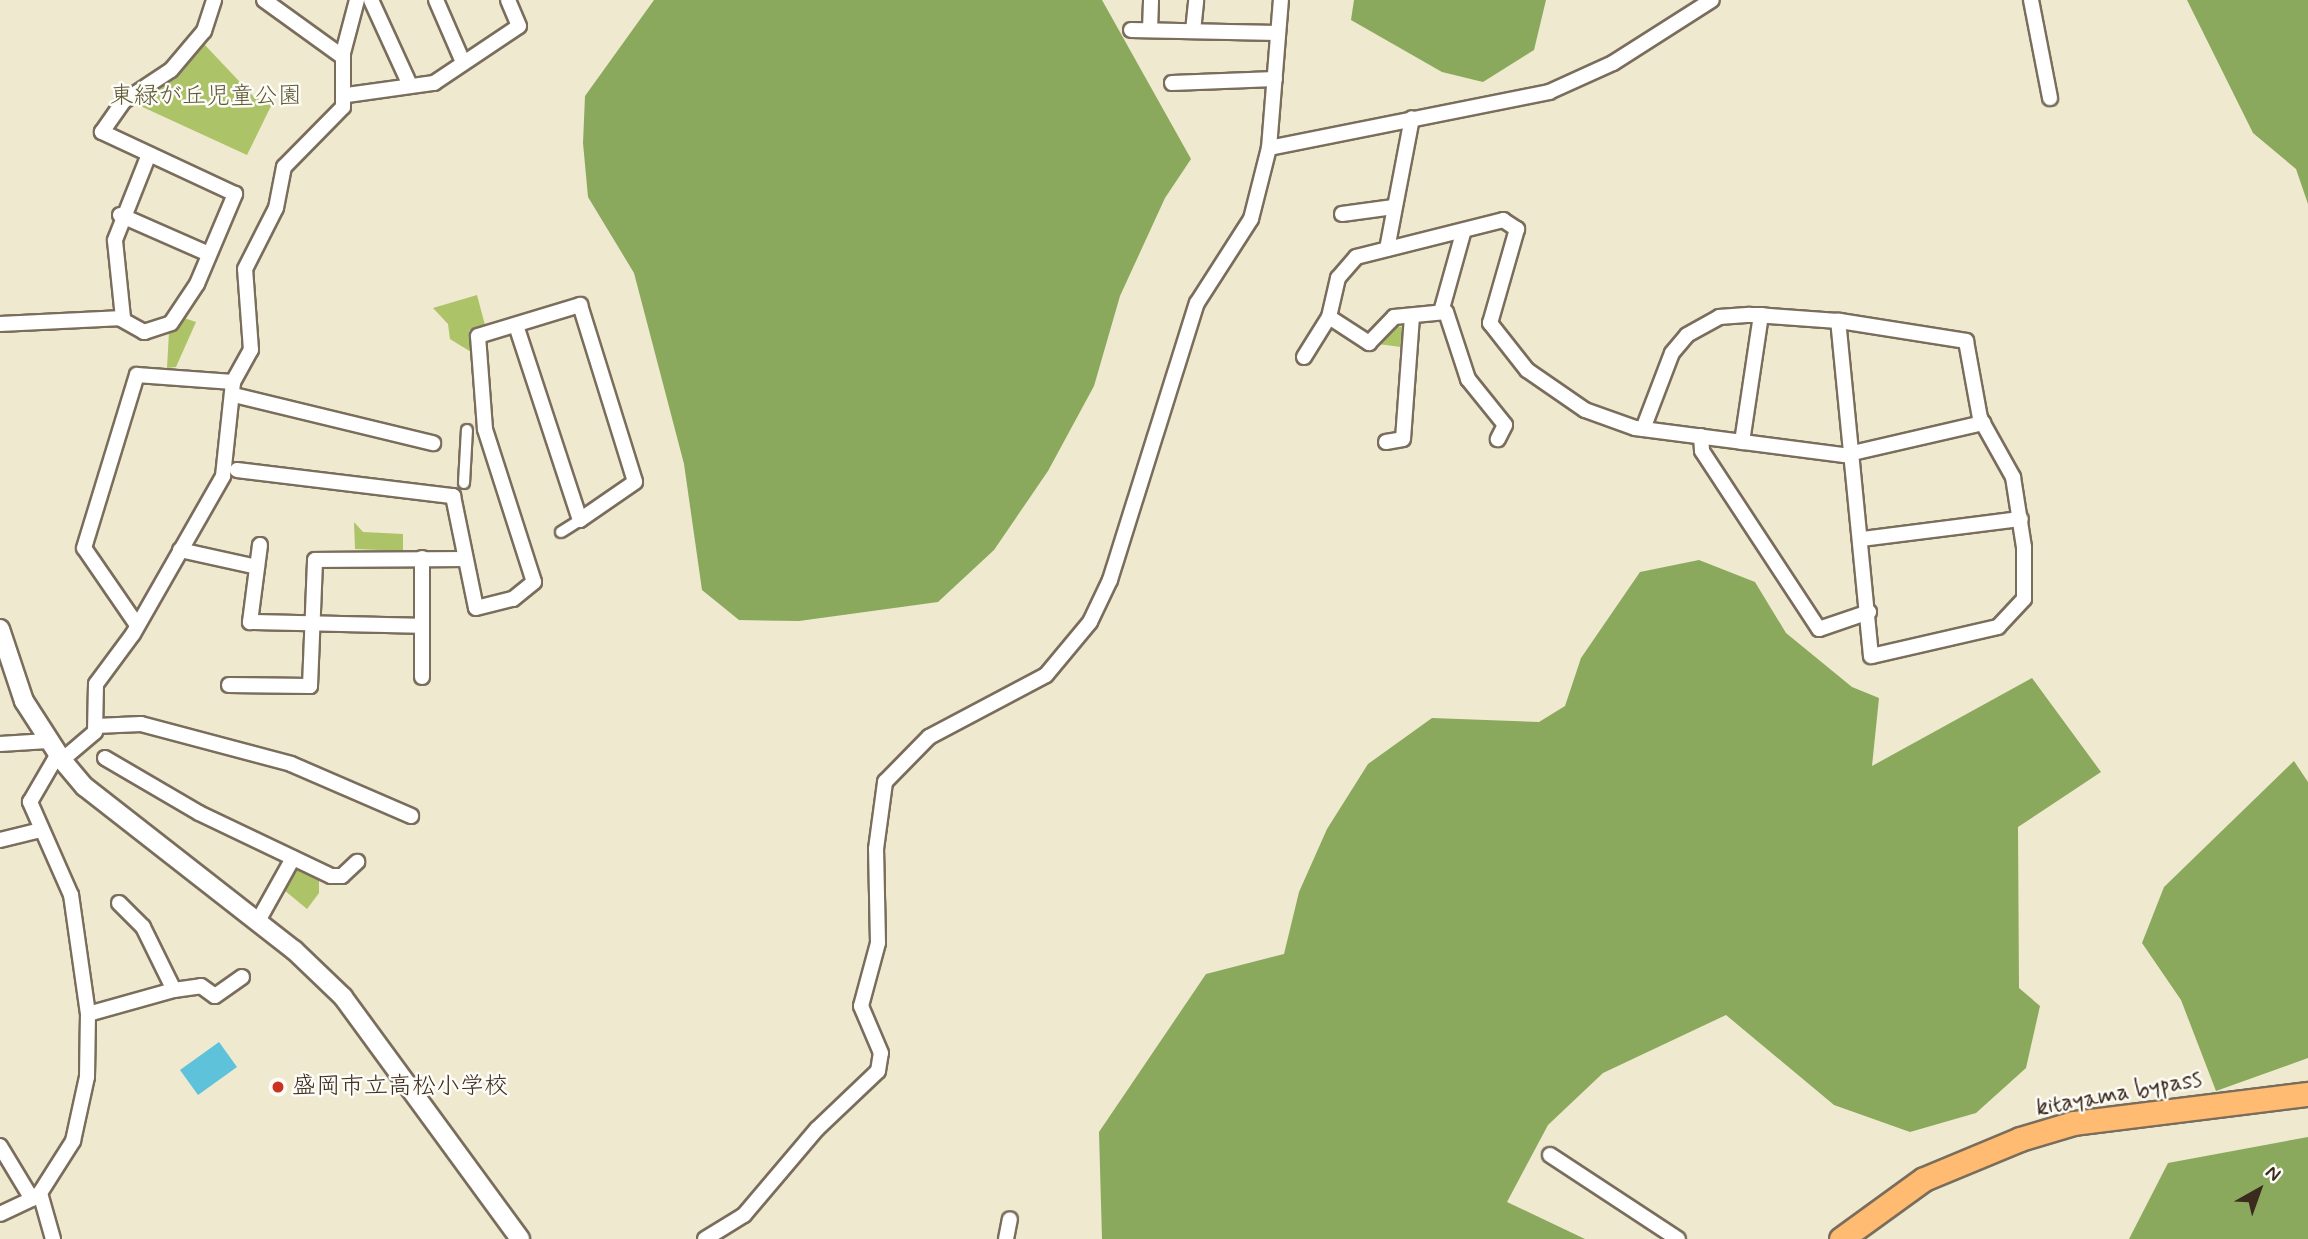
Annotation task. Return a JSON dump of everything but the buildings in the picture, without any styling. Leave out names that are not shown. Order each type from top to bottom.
[{"type":"highway","name":"kitayama bypass","points":[[1841,1239],[1924,1179],[2020,1139],[2074,1123],[2308,1094]]},
{"type":"highway","name":"kitayama bypass","points":[[1863,1239],[1952,1180],[2027,1151],[2089,1133],[2308,1107]]},
{"type":"street","points":[[0,324],[119,318],[145,332],[163,328],[188,300],[235,194],[102,132],[124,101],[161,80],[179,61],[204,31],[214,0]]},
{"type":"street","points":[[264,0],[343,57]]},
{"type":"street","points":[[96,726],[96,684],[137,625],[223,476],[234,389],[251,350],[245,268],[276,208],[280,175],[333,121],[346,95],[343,57],[357,0]]},
{"type":"street","points":[[370,0],[410,85]]},
{"type":"street","points":[[436,0],[463,62]]},
{"type":"street","points":[[346,95],[434,83],[519,26],[508,0]]},
{"type":"street","points":[[1150,30],[1151,0]]},
{"type":"street","points":[[1194,31],[1196,0]]},
{"type":"street","points":[[705,1239],[744,1215],[817,1129],[878,1071],[881,1054],[861,1006],[878,943],[876,849],[885,782],[929,737],[1046,675],[1090,622],[1110,580],[1197,303],[1251,219],[1269,148],[1281,0]]},
{"type":"street","points":[[1269,148],[1412,117],[1549,92],[1613,63],[1712,0]]},
{"type":"street","points":[[2031,0],[2050,97]]},
{"type":"street","points":[[1131,30],[1278,33]]},
{"type":"street","points":[[1172,83],[1275,79]]},
{"type":"street","points":[[1387,249],[1412,117]]},
{"type":"street","points":[[119,318],[120,215],[149,153]]},
{"type":"street","points":[[1342,214],[1394,207]]},
{"type":"street","points":[[120,215],[209,254]]},
{"type":"street","points":[[1304,357],[1329,317],[1329,302],[1346,267],[1387,249],[1462,233],[1503,220],[1517,229],[1490,323],[1527,370],[1585,410],[1643,429],[1852,454],[1983,423]]},
{"type":"street","points":[[1441,312],[1462,233]]},
{"type":"street","points":[[467,430],[458,490],[461,559],[476,608],[513,599],[534,582],[530,551],[485,429],[478,336],[580,305],[635,482],[561,532]]},
{"type":"street","points":[[1329,317],[1369,343],[1394,317],[1441,312],[1450,316],[1472,385],[1505,425],[1498,439]]},
{"type":"street","points":[[1643,429],[1672,354],[1687,335],[1719,317],[1761,315],[1838,321],[1966,341],[1983,423],[2013,477],[2021,519],[2028,588],[2017,611],[1998,627],[1871,656],[1862,539],[1838,321]]},
{"type":"street","points":[[1742,442],[1761,315]]},
{"type":"street","points":[[1386,442],[1403,439],[1412,317]]},
{"type":"street","points":[[516,325],[580,520]]},
{"type":"street","points":[[137,625],[84,548],[137,375],[234,389],[433,443]]},
{"type":"street","points":[[1700,436],[1702,451],[1819,629],[1869,612]]},
{"type":"street","points":[[237,470],[458,490]]},
{"type":"street","points":[[1862,539],[2021,519]]},
{"type":"street","points":[[260,545],[250,622],[422,626]]},
{"type":"street","points":[[180,550],[257,567]]},
{"type":"street","points":[[422,558],[422,677]]},
{"type":"street","points":[[229,685],[310,686],[315,559],[461,559]]},
{"type":"street","points":[[0,629],[24,701],[58,760],[85,787],[258,921],[343,997],[520,1239]]},
{"type":"street","points":[[53,1239],[40,1193],[73,1140],[85,1088],[88,1014],[71,895],[30,802],[58,760],[96,726],[141,724],[291,764],[411,816]]},
{"type":"street","points":[[0,744],[48,741]]},
{"type":"street","points":[[106,758],[331,876],[342,876],[358,862]]},
{"type":"street","points":[[0,840],[41,831]]},
{"type":"street","points":[[258,921],[293,858]]},
{"type":"street","points":[[119,903],[143,927],[174,990]]},
{"type":"street","points":[[88,1014],[174,990],[201,986],[215,996],[242,977]]},
{"type":"street","points":[[0,1146],[7,1172],[32,1199],[0,1214]]},
{"type":"street","points":[[1550,1155],[1678,1239]]},
{"type":"street","points":[[1006,1239],[1010,1219]]},
{"type":"green space","points":[[654,0],[1102,0],[1191,159],[1165,198],[1120,296],[1094,386],[1048,471],[994,550],[938,602],[799,621],[739,620],[702,590],[684,464],[634,273],[588,197],[583,143],[585,96]]},
{"type":"green space","points":[[1354,0],[1546,0],[1534,50],[1483,82],[1442,72],[1351,20]]},
{"type":"green space","points":[[2187,0],[2308,0],[2308,204],[2296,169],[2253,133]]},
{"type":"green space","name":"東緑が丘児童公園","points":[[204,44],[254,97],[272,104],[247,155],[136,104],[175,79]]},
{"type":"green space","points":[[477,295],[485,325],[469,330],[471,352],[450,339],[448,324],[433,308]]},
{"type":"green space","points":[[184,318],[196,322],[176,367],[167,368],[169,332]]},
{"type":"green space","points":[[1393,326],[1403,327],[1401,347],[1378,344]]},
{"type":"green space","points":[[354,522],[363,532],[403,534],[403,551],[355,549]]},
{"type":"green space","points":[[1699,560],[1755,582],[1786,633],[1852,687],[1879,698],[1872,766],[2032,678],[2101,772],[2018,827],[2019,988],[2040,1006],[2026,1068],[1976,1113],[1910,1132],[1834,1105],[1726,1015],[1603,1073],[1548,1125],[1507,1202],[1585,1239],[1102,1239],[1099,1132],[1206,974],[1284,954],[1299,892],[1327,829],[1368,764],[1432,718],[1539,722],[1565,706],[1581,658],[1640,572]]},
{"type":"green space","points":[[2294,761],[2308,782],[2308,1058],[2216,1091],[2181,1000],[2142,943],[2164,887]]},
{"type":"green space","points":[[295,867],[319,879],[319,893],[307,909],[284,890]]},
{"type":"green space","points":[[2308,1137],[2308,1239],[2129,1239],[2168,1163]]},
{"type":"water","points":[[219,1042],[237,1067],[198,1095],[180,1070]]},
{"type":"place","name":"盛岡市立高松小学校","points":[[278,1087]]}]
